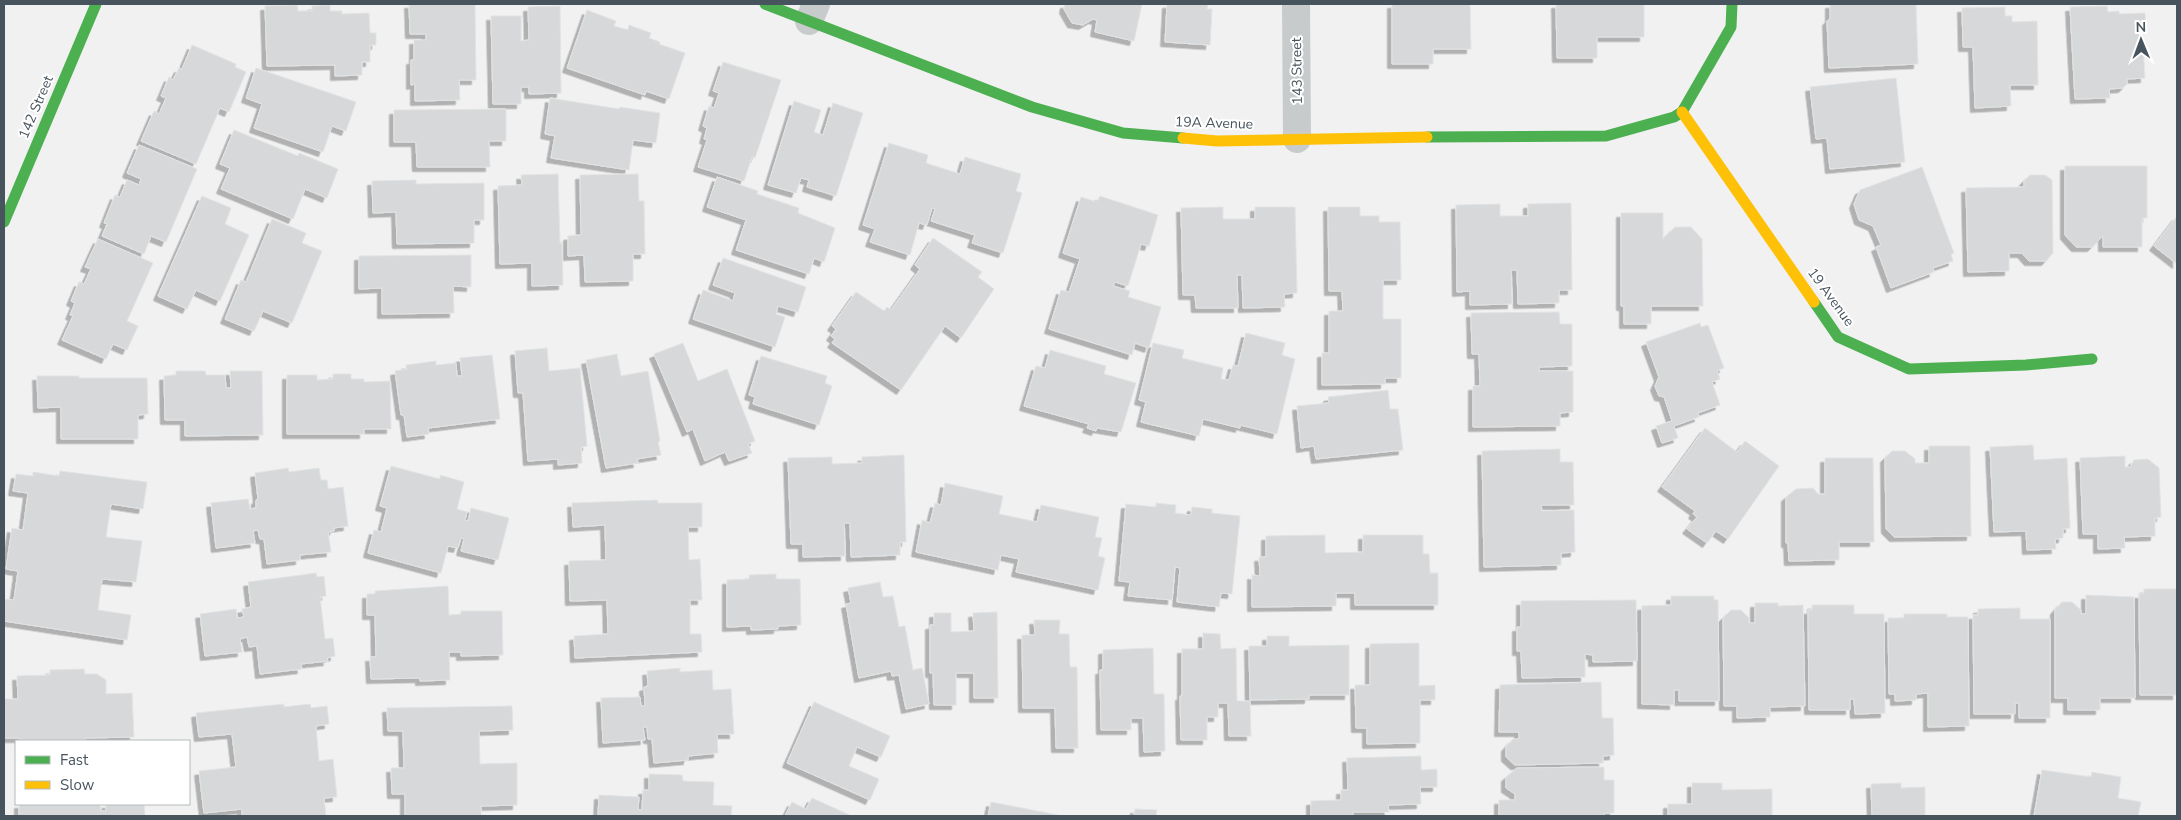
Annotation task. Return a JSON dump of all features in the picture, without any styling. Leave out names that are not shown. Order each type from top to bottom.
[{"type":"street","name":"142 Street","points":[[4,222],[96,4]]},
{"type":"street","name":"19A Avenue","points":[[765,4],[812,12],[1032,107],[1123,133],[1217,141],[1606,136],[1674,117],[1682,112]]},
{"type":"street","name":"143 Street","points":[[1296,4],[1298,139]]},
{"type":"street","points":[[1682,112],[1731,27],[1732,4]]},
{"type":"street","name":"19 Avenue","points":[[1682,112],[1838,337],[1909,369],[2026,365],[2092,359]]},
{"type":"building","points":[[409,4],[475,4],[476,80],[459,80],[460,100],[415,101],[415,84],[411,85],[411,60],[414,60],[414,40],[426,40],[426,34],[410,34]]},
{"type":"building","points":[[1065,4],[1142,4],[1134,41],[1095,32],[1097,20],[1093,19],[1083,25],[1072,23],[1064,9]]},
{"type":"building","points":[[1167,4],[1208,4],[1207,9],[1212,9],[1210,45],[1165,42]]},
{"type":"building","points":[[1392,4],[1470,4],[1471,49],[1433,49],[1433,64],[1392,64]]},
{"type":"building","points":[[1556,4],[1644,4],[1644,37],[1597,37],[1597,58],[1557,58]]},
{"type":"building","points":[[1830,4],[1916,4],[1918,64],[1829,68],[1827,21],[1830,18]]},
{"type":"building","points":[[297,5],[298,11],[312,11],[312,6],[330,5],[330,11],[342,11],[342,14],[369,13],[370,33],[376,33],[376,45],[370,45],[370,62],[362,62],[362,75],[335,76],[335,65],[267,66],[265,6]]},
{"type":"building","points":[[560,6],[561,93],[529,94],[529,87],[521,87],[521,104],[493,104],[491,16],[521,16],[521,41],[529,40],[528,7]]},
{"type":"building","points":[[2107,6],[2108,12],[2119,11],[2119,14],[2145,13],[2146,31],[2142,31],[2145,78],[2127,79],[2127,84],[2123,88],[2109,89],[2110,98],[2075,99],[2070,7]]},
{"type":"building","points":[[2005,7],[2005,16],[2012,16],[2012,22],[2037,21],[2038,85],[2010,85],[2011,106],[1975,108],[1973,47],[1963,47],[1962,8]]},
{"type":"building","points":[[587,10],[616,21],[614,26],[628,30],[629,25],[651,33],[649,38],[660,42],[659,44],[685,53],[669,99],[646,91],[645,95],[567,68]]},
{"type":"building","points":[[192,45],[236,64],[235,67],[246,72],[229,112],[220,108],[196,164],[141,141],[154,111],[159,114],[166,98],[161,96],[169,77],[173,80],[179,68],[182,69]]},
{"type":"building","points":[[723,62],[781,80],[755,158],[752,157],[744,181],[698,167],[707,140],[704,139],[707,128],[703,126],[709,106],[714,108],[719,93],[713,91]]},
{"type":"building","points":[[256,68],[356,102],[346,131],[332,126],[323,152],[254,128],[262,104],[246,98]]},
{"type":"building","points":[[1896,78],[1905,162],[1830,169],[1827,138],[1816,139],[1810,87]]},
{"type":"building","points":[[550,98],[619,109],[620,107],[660,113],[656,143],[633,140],[629,170],[551,158],[555,136],[545,134]]},
{"type":"building","points":[[794,101],[821,110],[814,132],[823,135],[833,103],[863,113],[836,196],[807,187],[809,180],[801,178],[796,193],[768,185]]},
{"type":"building","points":[[506,109],[506,141],[489,141],[490,167],[417,167],[416,142],[394,142],[394,110]]},
{"type":"building","points":[[234,130],[298,156],[299,153],[338,169],[327,198],[305,189],[293,219],[221,189],[230,168],[220,164]]},
{"type":"building","points":[[889,143],[928,155],[926,163],[960,174],[965,157],[1021,174],[1016,191],[1022,193],[1003,253],[972,243],[975,235],[931,221],[935,209],[932,208],[927,225],[919,223],[910,255],[870,242],[875,229],[863,225]]},
{"type":"building","points":[[139,145],[197,169],[166,242],[151,236],[144,254],[102,236],[107,224],[104,223],[115,195],[120,197],[127,180],[139,185],[141,179],[127,173]]},
{"type":"building","points":[[2065,166],[2147,166],[2147,218],[2142,218],[2142,247],[2103,247],[2103,236],[2092,247],[2076,247],[2065,235]]},
{"type":"building","points":[[1922,167],[1954,253],[1951,254],[1953,261],[1933,268],[1934,272],[1891,288],[1876,247],[1881,245],[1873,226],[1859,220],[1854,204],[1860,190]]},
{"type":"building","points":[[558,174],[563,285],[532,286],[532,263],[500,264],[498,186],[522,185],[521,175]]},
{"type":"building","points":[[638,174],[639,201],[644,201],[645,254],[633,254],[633,281],[585,282],[584,255],[568,256],[568,236],[581,235],[580,175]]},
{"type":"building","points":[[2030,175],[2045,175],[2052,180],[2053,253],[2046,261],[2029,261],[2022,253],[2009,253],[2009,271],[1968,272],[1966,188],[2024,187],[2024,181]]},
{"type":"building","points":[[717,177],[758,191],[757,194],[799,208],[798,213],[835,228],[824,262],[814,258],[809,274],[736,250],[746,220],[707,207]]},
{"type":"building","points":[[416,180],[416,184],[484,183],[484,220],[474,220],[474,243],[397,244],[396,212],[373,213],[372,181]]},
{"type":"building","points":[[202,196],[231,208],[225,224],[249,235],[220,301],[196,290],[187,309],[158,296]]},
{"type":"building","points":[[1100,196],[1158,215],[1149,246],[1141,244],[1128,286],[1115,282],[1113,286],[1130,291],[1128,297],[1161,307],[1149,348],[1135,343],[1132,355],[1049,329],[1061,290],[1069,292],[1080,259],[1063,253],[1081,197],[1097,202]]},
{"type":"building","points":[[1571,203],[1572,290],[1559,290],[1559,303],[1518,304],[1517,270],[1511,270],[1512,304],[1470,305],[1470,291],[1457,292],[1456,205],[1500,204],[1500,216],[1528,216],[1528,204]]},
{"type":"building","points":[[1223,207],[1223,219],[1255,219],[1255,207],[1295,207],[1297,293],[1284,294],[1285,307],[1243,308],[1242,275],[1237,275],[1238,308],[1196,308],[1195,295],[1183,295],[1181,208]]},
{"type":"building","points":[[1328,207],[1360,207],[1360,216],[1379,216],[1379,222],[1400,222],[1401,280],[1383,280],[1383,319],[1401,319],[1401,378],[1385,378],[1385,384],[1322,385],[1322,353],[1329,353],[1329,311],[1343,311],[1342,291],[1329,291]]},
{"type":"building","points":[[1621,213],[1663,213],[1663,239],[1675,227],[1691,227],[1702,239],[1703,306],[1651,306],[1651,324],[1624,324],[1624,306],[1621,306]]},
{"type":"building","points":[[2177,216],[2177,264],[2154,246]]},
{"type":"building","points":[[272,219],[306,233],[302,243],[322,251],[292,323],[263,311],[254,331],[225,319],[241,280],[246,282]]},
{"type":"building","points":[[933,238],[982,272],[978,277],[994,289],[961,338],[945,326],[901,390],[832,343],[835,339],[831,336],[836,329],[832,326],[856,292],[884,311],[887,307],[891,310],[920,269],[915,265]]},
{"type":"building","points":[[98,239],[153,263],[127,321],[138,326],[127,350],[113,344],[106,359],[62,340],[73,316],[70,315],[75,303],[71,301],[79,282],[84,284],[91,269],[85,267]]},
{"type":"building","points":[[471,255],[471,287],[453,286],[454,313],[382,314],[382,288],[359,289],[359,256]]},
{"type":"building","points":[[723,258],[806,287],[798,312],[778,306],[776,314],[785,317],[775,347],[693,319],[703,290],[733,301],[735,293],[713,285]]},
{"type":"building","points":[[1559,312],[1560,324],[1572,324],[1572,366],[1539,367],[1539,371],[1573,371],[1573,412],[1560,413],[1560,426],[1473,427],[1473,386],[1480,386],[1479,354],[1472,354],[1471,313]]},
{"type":"building","points":[[1700,323],[1701,327],[1708,325],[1724,368],[1717,371],[1720,379],[1712,382],[1720,405],[1698,413],[1699,417],[1674,426],[1678,438],[1662,443],[1656,426],[1672,421],[1664,397],[1659,396],[1655,386],[1659,377],[1646,342]]},
{"type":"building","points":[[1246,333],[1285,343],[1282,355],[1295,359],[1277,434],[1203,419],[1199,436],[1141,422],[1146,402],[1139,400],[1153,343],[1184,350],[1182,358],[1223,368],[1221,379],[1229,380],[1233,365],[1238,366]]},
{"type":"building","points":[[683,343],[698,381],[727,369],[755,441],[748,444],[752,453],[729,461],[725,452],[705,461],[693,429],[687,432],[654,354]]},
{"type":"building","points":[[547,348],[549,371],[580,368],[587,446],[581,447],[582,463],[558,465],[558,459],[528,461],[523,393],[518,393],[515,351]]},
{"type":"building","points":[[1050,350],[1106,366],[1104,374],[1136,383],[1121,432],[1097,428],[1096,431],[1087,428],[1089,424],[1024,406],[1036,366],[1045,368]]},
{"type":"building","points":[[617,354],[621,376],[648,371],[661,455],[637,459],[638,463],[606,468],[586,360]]},
{"type":"building","points":[[492,355],[500,419],[428,428],[429,434],[407,437],[404,415],[401,415],[395,371],[407,369],[406,365],[436,361],[436,365],[456,363],[457,376],[462,376],[460,358]]},
{"type":"building","points":[[761,356],[827,376],[825,383],[832,386],[819,425],[753,404],[755,397],[749,395]]},
{"type":"building","points":[[176,371],[205,371],[206,375],[225,375],[226,388],[231,388],[230,371],[262,371],[263,435],[185,436],[185,420],[165,420],[164,376],[176,375]]},
{"type":"building","points":[[333,374],[351,374],[351,379],[364,379],[364,382],[390,381],[391,429],[364,429],[364,434],[287,434],[287,375],[317,375],[317,380],[333,379]]},
{"type":"building","points":[[37,376],[147,378],[148,414],[138,415],[138,439],[61,439],[61,407],[38,408]]},
{"type":"building","points":[[1388,390],[1390,409],[1398,409],[1403,450],[1316,459],[1314,446],[1301,448],[1297,406],[1329,403],[1328,397]]},
{"type":"building","points":[[1705,428],[1737,452],[1745,441],[1779,466],[1728,539],[1716,531],[1707,543],[1687,529],[1697,517],[1693,514],[1695,511],[1662,487]]},
{"type":"building","points":[[2033,445],[2034,460],[2067,458],[2070,528],[2063,529],[2063,538],[2055,539],[2056,549],[2027,550],[2026,531],[1994,532],[1990,447]]},
{"type":"building","points":[[1929,446],[1970,446],[1971,536],[1894,537],[1886,529],[1885,458],[1892,451],[1905,451],[1915,459],[1915,463],[1929,463]]},
{"type":"building","points":[[1560,449],[1560,462],[1573,462],[1574,505],[1541,505],[1542,511],[1574,510],[1575,552],[1561,553],[1561,565],[1484,567],[1482,451]]},
{"type":"building","points":[[904,455],[906,542],[900,542],[900,555],[851,557],[850,523],[844,523],[845,556],[803,557],[803,544],[791,544],[788,458],[832,457],[832,464],[862,463],[862,457]]},
{"type":"building","points":[[2125,456],[2125,467],[2130,467],[2134,460],[2148,459],[2159,468],[2161,517],[2155,518],[2155,536],[2124,537],[2125,548],[2098,549],[2098,534],[2083,534],[2080,458]]},
{"type":"building","points":[[1825,458],[1873,458],[1874,542],[1839,542],[1839,560],[1789,561],[1788,543],[1786,543],[1786,497],[1796,489],[1813,488],[1818,494],[1825,494]]},
{"type":"building","points":[[391,466],[440,479],[440,475],[464,482],[457,509],[467,512],[465,520],[468,521],[471,508],[509,518],[498,560],[461,551],[464,539],[461,538],[458,548],[448,546],[441,573],[368,553],[374,530],[381,532],[387,508],[380,506]]},
{"type":"building","points":[[288,468],[289,472],[319,468],[321,480],[327,480],[328,489],[343,487],[348,526],[334,528],[334,531],[328,532],[331,552],[300,555],[300,560],[267,564],[264,539],[260,539],[258,530],[253,531],[255,543],[216,548],[211,503],[248,499],[250,509],[256,508],[256,500],[258,499],[255,473]]},
{"type":"building","points":[[60,471],[147,482],[143,509],[111,504],[106,537],[142,541],[136,582],[102,579],[98,610],[131,615],[127,640],[4,621],[4,599],[14,600],[18,571],[6,569],[12,528],[23,530],[28,493],[13,491],[16,474],[33,476],[33,472],[59,476]]},
{"type":"building","points":[[945,483],[1003,496],[999,514],[1037,522],[1041,505],[1099,517],[1095,537],[1102,538],[1098,556],[1105,558],[1098,590],[1016,572],[1019,559],[1001,555],[998,570],[916,552],[922,520],[930,523],[935,503],[941,505]]},
{"type":"building","points":[[657,500],[658,503],[702,503],[702,527],[688,527],[689,560],[700,559],[702,600],[690,600],[690,634],[701,634],[702,652],[575,658],[574,636],[608,634],[607,600],[570,601],[569,561],[606,560],[605,525],[573,527],[572,503]]},
{"type":"building","points":[[1156,503],[1176,505],[1175,513],[1191,515],[1192,507],[1212,509],[1212,513],[1240,516],[1232,594],[1221,593],[1219,607],[1177,602],[1180,568],[1175,567],[1172,600],[1128,596],[1130,582],[1119,581],[1126,504],[1156,507]]},
{"type":"building","points":[[1325,535],[1325,553],[1363,552],[1363,535],[1423,535],[1423,554],[1429,554],[1430,573],[1438,573],[1438,605],[1355,605],[1355,593],[1336,593],[1336,606],[1252,607],[1252,575],[1260,576],[1259,557],[1266,557],[1266,536]]},
{"type":"building","points":[[316,573],[317,577],[324,576],[326,596],[320,597],[325,639],[333,638],[335,656],[327,658],[328,661],[301,664],[302,669],[260,674],[257,646],[249,647],[247,637],[240,639],[242,652],[205,656],[200,614],[236,609],[237,618],[244,617],[242,609],[251,607],[248,582]]},
{"type":"building","points":[[776,574],[776,579],[800,579],[801,625],[778,626],[778,629],[751,630],[751,626],[727,627],[727,580],[749,579],[749,575]]},
{"type":"building","points":[[880,582],[883,597],[893,596],[899,627],[905,626],[913,670],[922,668],[929,704],[906,709],[899,675],[892,676],[891,671],[859,678],[846,604],[851,603],[848,588]]},
{"type":"building","points":[[448,586],[449,615],[461,614],[461,611],[502,611],[503,655],[461,656],[461,652],[449,652],[450,680],[420,681],[420,678],[371,679],[370,657],[376,657],[375,615],[367,615],[367,594],[375,594],[375,591]]},
{"type":"building","points":[[2144,589],[2177,589],[2177,695],[2140,695],[2139,594],[2144,594]]},
{"type":"building","points":[[2086,595],[2134,597],[2135,698],[2100,698],[2100,710],[2068,710],[2068,698],[2055,698],[2055,610],[2062,602],[2072,602],[2081,610],[2081,614],[2086,614]]},
{"type":"building","points":[[1671,596],[1714,596],[1714,600],[1718,600],[1719,701],[1679,701],[1679,690],[1674,690],[1674,705],[1642,704],[1642,606],[1671,605]]},
{"type":"building","points":[[1636,600],[1637,661],[1593,662],[1593,655],[1585,654],[1585,677],[1522,678],[1521,651],[1517,651],[1517,627],[1521,627],[1521,601]]},
{"type":"building","points":[[1755,603],[1778,603],[1778,606],[1803,605],[1805,706],[1770,707],[1770,717],[1737,718],[1737,706],[1724,706],[1723,618],[1731,610],[1741,610],[1749,618],[1749,623],[1755,623]]},
{"type":"building","points":[[1812,605],[1854,605],[1854,614],[1884,614],[1885,713],[1855,714],[1854,699],[1850,699],[1850,710],[1809,710],[1808,610],[1812,610]]},
{"type":"building","points":[[2020,608],[2020,619],[2050,619],[2050,718],[2019,718],[2019,703],[2015,703],[2015,714],[1974,714],[1973,615],[1978,615],[1978,609]]},
{"type":"building","points":[[997,612],[998,698],[974,698],[974,673],[956,673],[956,705],[934,705],[933,673],[930,673],[930,625],[934,625],[934,613],[951,613],[951,632],[974,631],[973,613]]},
{"type":"building","points":[[1904,614],[1947,614],[1947,617],[1968,617],[1969,726],[1928,727],[1928,693],[1916,694],[1916,700],[1895,701],[1895,694],[1889,694],[1888,618],[1904,618]]},
{"type":"building","points":[[1034,620],[1060,620],[1059,634],[1069,634],[1070,667],[1077,667],[1078,748],[1056,748],[1055,708],[1023,708],[1022,635],[1035,635]]},
{"type":"building","points":[[1203,633],[1220,634],[1221,649],[1236,648],[1237,701],[1250,701],[1251,736],[1229,736],[1228,703],[1218,703],[1218,717],[1207,717],[1207,740],[1181,740],[1182,649],[1203,649]]},
{"type":"building","points":[[1267,636],[1289,636],[1289,646],[1349,645],[1349,695],[1309,695],[1309,699],[1250,700],[1249,646],[1267,646]]},
{"type":"building","points":[[1419,643],[1419,686],[1435,685],[1435,700],[1420,700],[1420,743],[1367,744],[1367,728],[1356,728],[1355,685],[1370,685],[1370,644]]},
{"type":"building","points":[[1153,648],[1154,694],[1164,694],[1165,751],[1144,752],[1143,718],[1131,718],[1131,730],[1101,730],[1100,670],[1103,670],[1103,650]]},
{"type":"building","points":[[680,668],[680,672],[712,670],[713,690],[731,689],[734,734],[717,734],[718,753],[688,756],[688,760],[654,763],[652,739],[648,739],[647,727],[643,727],[645,740],[603,743],[601,698],[640,697],[641,706],[645,706],[644,687],[648,686],[647,671]]},
{"type":"building","points":[[84,669],[85,674],[97,674],[106,680],[106,694],[132,693],[134,737],[85,738],[85,740],[20,740],[20,738],[4,738],[4,699],[18,699],[17,676],[50,675],[50,670]]},
{"type":"building","points":[[1601,682],[1602,718],[1613,718],[1614,755],[1603,756],[1603,763],[1515,765],[1506,757],[1506,747],[1513,739],[1519,739],[1519,732],[1499,732],[1500,685]]},
{"type":"building","points":[[814,702],[890,736],[881,757],[857,747],[849,766],[879,779],[870,800],[787,763]]},
{"type":"building","points":[[284,704],[284,707],[310,704],[311,708],[327,706],[329,724],[316,726],[319,761],[333,759],[337,797],[324,798],[326,816],[242,816],[242,809],[204,813],[199,771],[236,767],[232,734],[199,737],[196,713]]},
{"type":"building","points":[[512,706],[513,730],[479,731],[480,764],[517,763],[517,805],[481,806],[481,816],[405,816],[405,794],[392,794],[391,768],[404,768],[403,731],[388,731],[387,708]]},
{"type":"building","points":[[1421,756],[1421,770],[1437,769],[1437,787],[1420,787],[1421,804],[1388,805],[1389,812],[1353,812],[1353,816],[1311,816],[1311,801],[1341,800],[1341,790],[1348,790],[1347,758]]},
{"type":"building","points":[[1604,767],[1604,780],[1614,780],[1614,813],[1604,813],[1604,816],[1499,816],[1499,800],[1515,800],[1515,794],[1506,788],[1506,777],[1517,768]]},
{"type":"building","points":[[2042,770],[2091,777],[2092,772],[2121,777],[2118,798],[2141,802],[2138,816],[2034,816]]},
{"type":"building","points":[[649,774],[682,775],[683,781],[714,782],[713,805],[732,806],[731,816],[598,816],[599,795],[639,797],[638,810],[642,810],[643,790],[649,790]]},
{"type":"building","points":[[1692,783],[1722,783],[1722,790],[1772,789],[1772,816],[1668,816],[1668,804],[1692,804]]},
{"type":"building","points":[[1901,783],[1901,788],[1925,787],[1925,816],[1872,816],[1871,784]]},
{"type":"building","points":[[812,798],[852,816],[785,816],[792,802],[806,809]]},
{"type":"building","points":[[991,802],[1063,816],[988,816]]},
{"type":"building","points":[[19,805],[100,805],[101,811],[106,811],[106,805],[144,805],[145,816],[19,816]]},
{"type":"building","points":[[1135,809],[1157,810],[1156,816],[1134,816]]},
{"type":"traffic: fast","points":[[4,222],[96,4]]},
{"type":"traffic: fast","points":[[765,4],[1032,107],[1123,133],[1183,138]]},
{"type":"traffic: fast","points":[[1427,137],[1606,136],[1674,117],[1682,112],[1731,27],[1732,4]]},
{"type":"traffic: fast","points":[[1814,302],[1838,337],[1909,369],[2026,365],[2092,359]]},
{"type":"traffic: slow","points":[[1682,112],[1814,302]]},
{"type":"traffic: slow","points":[[1183,138],[1217,141],[1427,137]]}]
